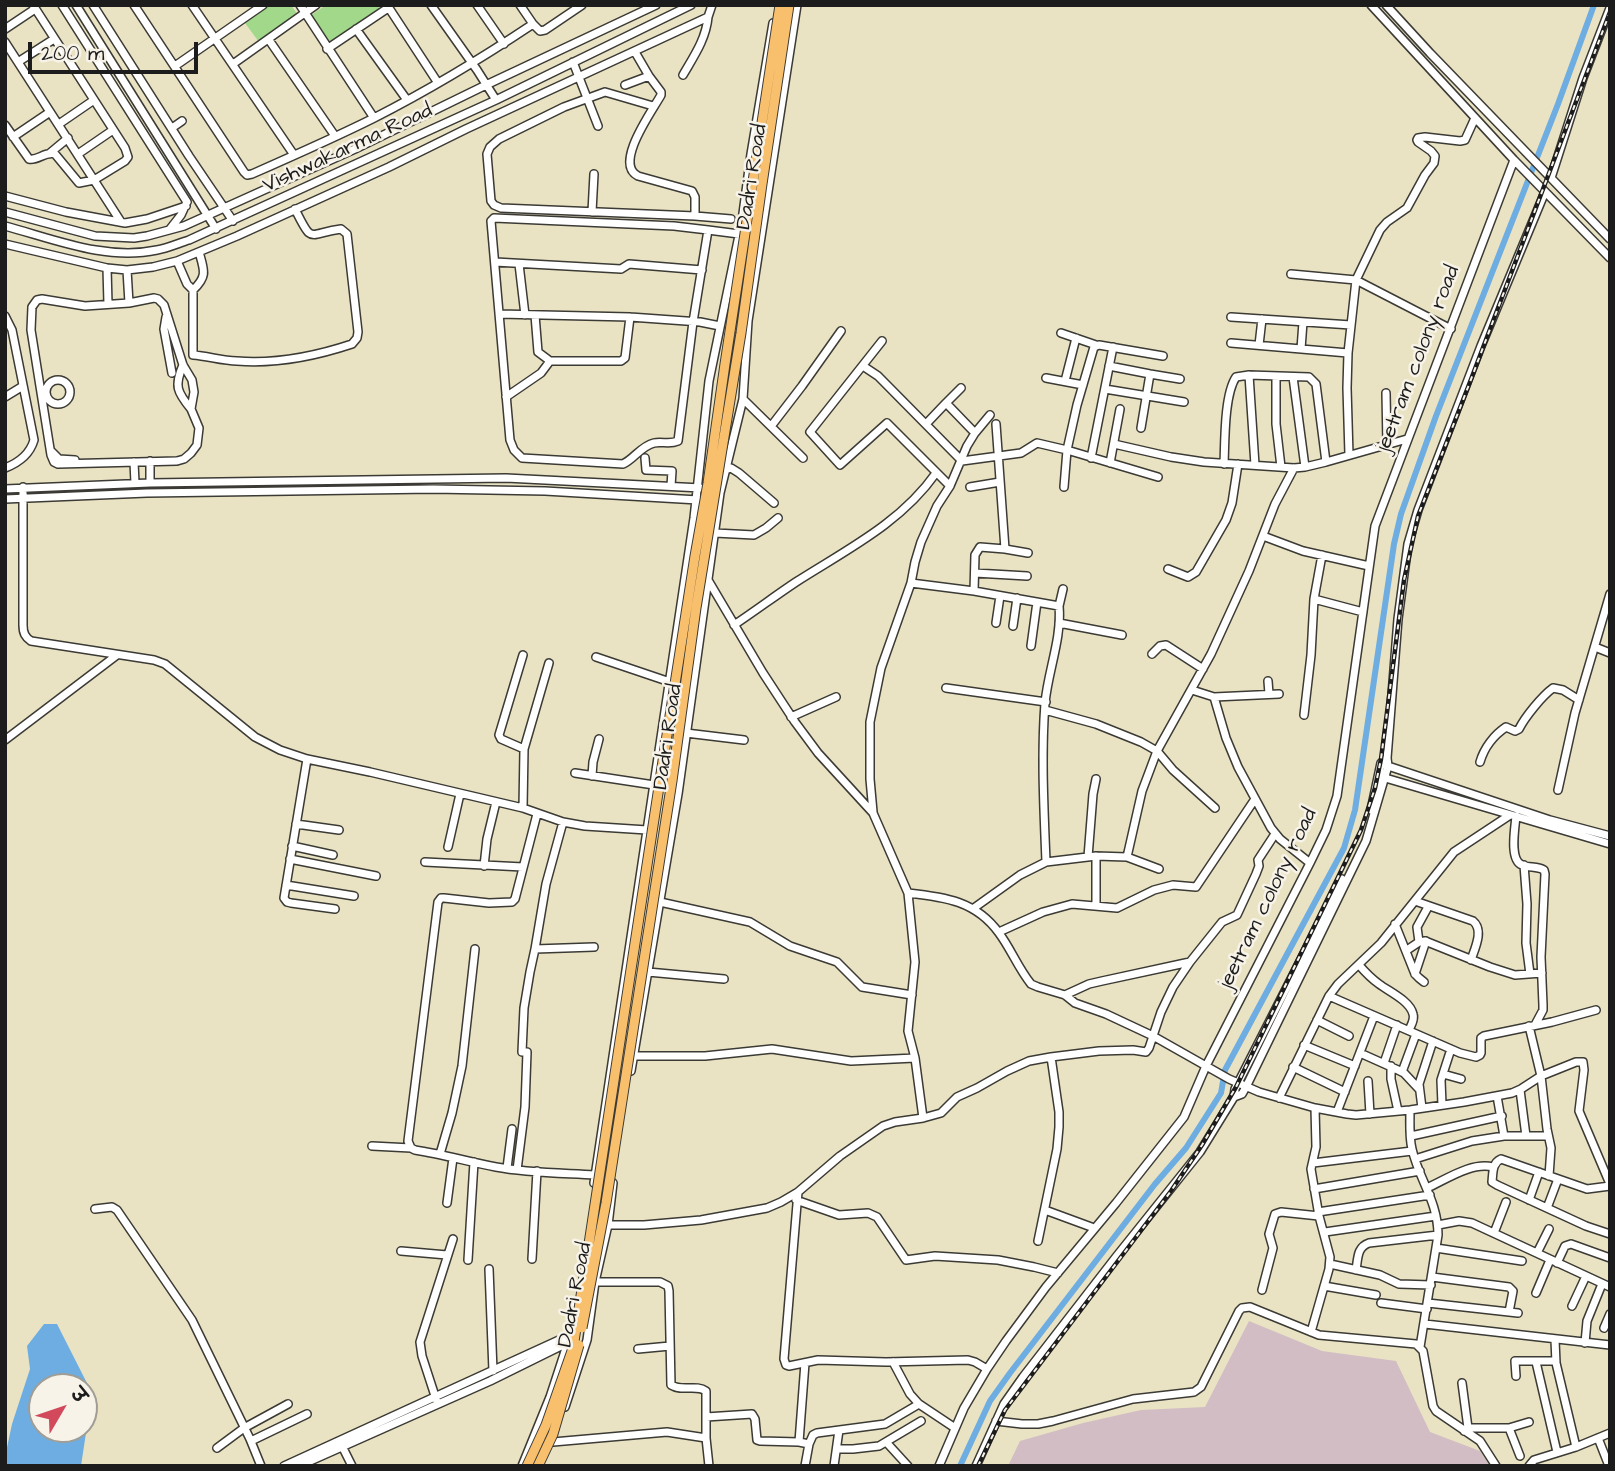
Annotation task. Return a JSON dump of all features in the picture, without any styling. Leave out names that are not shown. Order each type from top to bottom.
[{"type":"main road","points":[[525,1466],[546,1425],[573,1348],[708,483],[778,5]]},
{"type":"main road","points":[[539,1466],[554,1434],[577,1355],[606,1203],[789,5]]},
{"type":"street","points":[[62,5],[186,204]]},
{"type":"street","points":[[76,5],[216,229]]},
{"type":"street","points":[[93,5],[233,221]]},
{"type":"street","points":[[134,5],[247,175],[374,118],[504,44],[533,24]]},
{"type":"street","points":[[192,5],[294,155]]},
{"type":"street","points":[[247,5],[252,13]]},
{"type":"street","points":[[175,66],[263,5]]},
{"type":"street","points":[[300,5],[374,118]]},
{"type":"street","points":[[233,64],[316,5]]},
{"type":"street","points":[[431,5],[496,100]]},
{"type":"street","points":[[477,5],[504,44]]},
{"type":"street","points":[[520,5],[540,31],[545,30],[568,9],[582,5]]},
{"type":"street","name":"Vishwakarma Road","points":[[5,212],[95,236],[147,236],[184,226],[355,149],[656,5]]},
{"type":"street","name":"Vishwakarma Road","points":[[5,226],[89,249],[135,253],[157,250],[189,240],[496,100],[691,5]]},
{"type":"street","points":[[683,75],[704,38],[712,5]]},
{"type":"street","name":"Dadri Road","points":[[525,1466],[569,1339],[670,682],[698,487],[709,381],[739,234],[778,5]]},
{"type":"street","name":"Dadri Road","points":[[539,1466],[553,1442],[587,1340],[595,1282],[608,1225],[622,1116],[678,794],[720,494],[743,398],[748,321],[797,5]]},
{"type":"street","points":[[1371,5],[1610,258]]},
{"type":"street","points":[[1386,5],[1610,239]]},
{"type":"street","points":[[327,49],[387,6],[438,83]]},
{"type":"street","points":[[5,29],[34,7],[125,148],[128,157],[94,180],[79,183],[58,156],[50,153]]},
{"type":"street","points":[[1550,177],[1610,8]]},
{"type":"street","points":[[5,244],[107,268],[127,270],[177,261],[581,81],[708,17]]},
{"type":"street","points":[[356,29],[407,100]]},
{"type":"street","points":[[18,62],[54,39]]},
{"type":"street","points":[[269,40],[335,136]]},
{"type":"street","points":[[5,42],[134,237]]},
{"type":"street","points":[[635,52],[661,92],[635,138],[630,171],[633,175],[692,191],[695,197],[695,216]]},
{"type":"street","points":[[573,62],[598,126]]},
{"type":"street","points":[[625,85],[649,76]]},
{"type":"street","points":[[653,107],[605,92],[499,139],[490,147],[486,163],[490,196],[494,205],[501,208],[731,219]]},
{"type":"street","points":[[59,124],[94,100]]},
{"type":"street","points":[[13,137],[50,112]]},
{"type":"street","points":[[1349,455],[1348,353],[1356,280],[1380,230],[1407,208],[1434,163],[1435,156],[1418,142],[1418,138],[1465,140],[1475,118]]},
{"type":"street","points":[[172,128],[182,121]]},
{"type":"street","points":[[5,125],[29,159],[34,160],[50,153],[68,138]]},
{"type":"street","points":[[78,154],[113,130]]},
{"type":"street","points":[[382,153],[388,167]]},
{"type":"street","name":"jeetram colony road","points":[[939,1466],[964,1408],[987,1369],[1058,1273],[1184,1117],[1326,830],[1337,796],[1375,526],[1515,160]]},
{"type":"street","points":[[592,212],[594,174]]},
{"type":"street","points":[[169,230],[181,215],[192,190]]},
{"type":"street","points":[[976,1466],[1004,1404],[1023,1377],[1200,1152],[1234,1097],[1242,1094],[1242,1085],[1366,841],[1385,762],[1408,544],[1418,510],[1481,346],[1544,191]]},
{"type":"street","points":[[5,196],[66,212],[123,222],[147,219],[186,204]]},
{"type":"street","points":[[199,252],[205,273],[193,290],[193,355],[258,361],[305,357],[352,344],[358,332],[347,234],[341,229],[312,234],[304,228],[295,209]]},
{"type":"street","points":[[708,230],[678,441],[674,444],[653,443],[623,464],[522,458],[510,444],[491,221],[494,218],[674,226],[708,230],[739,234]]},
{"type":"street","points":[[177,261],[187,284],[193,290]]},
{"type":"street","points":[[495,262],[621,269],[629,264],[702,270]]},
{"type":"street","points":[[519,264],[525,315]]},
{"type":"street","points":[[107,268],[108,304]]},
{"type":"street","points":[[127,270],[129,303]]},
{"type":"street","points":[[1291,274],[1356,280],[1451,329]]},
{"type":"street","points":[[183,365],[177,384],[179,393],[191,409],[199,428],[197,445],[191,453],[177,461],[63,465],[54,462],[50,450],[44,386],[31,330],[32,307],[42,299],[85,306],[158,299],[164,305],[183,365],[194,386],[191,409]]},
{"type":"street","points":[[166,312],[164,328],[172,373]]},
{"type":"street","points":[[499,314],[630,317],[720,326]]},
{"type":"street","points":[[535,315],[538,352],[550,361],[621,361],[625,358],[630,317]]},
{"type":"street","points":[[1231,317],[1351,325]]},
{"type":"street","points":[[5,468],[26,455],[34,440],[12,330],[6,319]]},
{"type":"street","points":[[1259,345],[1262,319]]},
{"type":"street","points":[[1301,349],[1303,322]]},
{"type":"street","points":[[772,425],[841,331]]},
{"type":"street","points":[[1061,333],[1096,345],[1163,356]]},
{"type":"street","points":[[1065,381],[1076,338]]},
{"type":"street","points":[[882,341],[810,432],[840,465],[887,423],[950,486]]},
{"type":"street","points":[[1231,342],[1348,353]]},
{"type":"street","points":[[1064,488],[1067,450],[1077,405],[1096,345]]},
{"type":"street","points":[[1091,458],[1113,347]]},
{"type":"street","points":[[506,397],[541,373],[550,361]]},
{"type":"street","points":[[863,366],[878,376],[962,461]]},
{"type":"street","points":[[1110,366],[1180,379]]},
{"type":"street","points":[[1141,428],[1150,374]]},
{"type":"street","points":[[1224,464],[1232,384],[1236,377],[1249,375],[1309,377],[1316,384],[1326,462]]},
{"type":"street","points":[[1249,375],[1255,465]]},
{"type":"street","points":[[1276,376],[1276,424],[1281,467]]},
{"type":"street","points":[[1293,377],[1306,467]]},
{"type":"street","points":[[1046,378],[1083,385]]},
{"type":"street","points":[[44,386],[58,380],[65,382],[70,391],[64,402],[46,402]]},
{"type":"street","points":[[5,397],[23,386]]},
{"type":"street","points":[[926,424],[961,388]]},
{"type":"street","points":[[1105,389],[1184,402]]},
{"type":"street","points":[[1385,393],[1387,445]]},
{"type":"street","points":[[743,398],[803,458]]},
{"type":"street","points":[[946,403],[975,433]]},
{"type":"street","points":[[1110,463],[1120,409]]},
{"type":"street","points":[[873,813],[869,731],[881,668],[911,583],[921,542],[967,446],[990,415]]},
{"type":"street","points":[[996,424],[1005,549]]},
{"type":"street","points":[[1114,444],[1171,457],[1224,464],[1294,468],[1326,462],[1407,439]]},
{"type":"street","points":[[962,461],[1024,452],[1037,443],[1158,477]]},
{"type":"street","points":[[50,450],[59,459],[89,459]]},
{"type":"street","points":[[645,457],[646,470],[672,471],[671,486]]},
{"type":"street","points":[[150,461],[150,482]]},
{"type":"street","points":[[134,462],[135,483]]},
{"type":"street","points":[[1168,569],[1188,577],[1196,572],[1226,520],[1238,464]]},
{"type":"street","points":[[725,470],[731,468],[739,473],[774,503]]},
{"type":"street","points":[[1127,857],[1142,791],[1157,751],[1203,669],[1249,571],[1275,504],[1294,468]]},
{"type":"street","points":[[734,625],[901,513],[923,492],[936,473]]},
{"type":"street","points":[[5,489],[150,482],[506,478],[698,487],[720,494]]},
{"type":"street","points":[[970,487],[1000,482]]},
{"type":"street","points":[[23,487],[23,631],[26,638],[38,643],[154,660],[165,664],[255,737],[280,750],[307,759],[523,808],[563,822],[647,831]]},
{"type":"street","points":[[5,499],[23,504],[147,493],[433,489],[545,491],[696,499],[719,505]]},
{"type":"street","points":[[715,533],[754,535],[778,517]]},
{"type":"street","points":[[1263,536],[1303,551],[1370,566]]},
{"type":"street","points":[[974,591],[975,555],[978,549],[983,547],[1028,553]]},
{"type":"street","points":[[1304,715],[1314,599],[1322,555]]},
{"type":"street","points":[[975,573],[1027,576]]},
{"type":"street","points":[[708,580],[809,742],[873,813],[908,893],[915,962],[908,1031],[915,1058],[923,1118]]},
{"type":"street","points":[[911,583],[1059,606]]},
{"type":"street","points":[[1046,862],[1043,782],[1045,706],[1063,589]]},
{"type":"street","points":[[1558,789],[1579,700],[1610,594]]},
{"type":"street","points":[[996,623],[1000,596]]},
{"type":"street","points":[[1013,626],[1017,598]]},
{"type":"street","points":[[1314,599],[1363,612]]},
{"type":"street","points":[[1031,646],[1037,602]]},
{"type":"street","points":[[1059,623],[1122,635]]},
{"type":"street","points":[[1152,654],[1160,646],[1166,645],[1203,669]]},
{"type":"street","points":[[1595,647],[1610,653]]},
{"type":"street","points":[[5,740],[117,655]]},
{"type":"street","points":[[523,655],[499,737],[524,749]]},
{"type":"street","points":[[596,657],[670,682]]},
{"type":"street","points":[[523,808],[524,749],[550,663]]},
{"type":"street","points":[[1268,681],[1269,694]]},
{"type":"street","points":[[946,688],[1045,706],[1121,733],[1157,751],[1173,770],[1215,808]]},
{"type":"street","points":[[1480,762],[1487,746],[1502,729],[1519,729],[1543,695],[1553,688],[1563,690],[1579,700]]},
{"type":"street","points":[[1192,690],[1214,697],[1279,694]]},
{"type":"street","points":[[792,717],[836,697]]},
{"type":"street","points":[[1214,697],[1226,738],[1275,834],[1310,863]]},
{"type":"street","points":[[686,733],[744,740]]},
{"type":"street","points":[[592,776],[599,739]]},
{"type":"street","points":[[307,759],[284,898],[287,902],[335,909]]},
{"type":"street","points":[[1385,762],[1550,820],[1610,836]]},
{"type":"street","points":[[575,773],[654,785]]},
{"type":"street","points":[[1381,777],[1610,844]]},
{"type":"street","points":[[1096,779],[1093,794],[1092,856],[1096,906]]},
{"type":"street","points":[[448,847],[460,794]]},
{"type":"street","points":[[999,932],[1057,907],[1072,904],[1117,908],[1145,893],[1173,885],[1196,887],[1255,799]]},
{"type":"street","points":[[484,866],[496,802]]},
{"type":"street","points":[[411,1148],[408,1141],[438,902],[441,898],[510,903],[515,899],[537,814]]},
{"type":"street","points":[[1513,815],[1514,857],[1520,865],[1541,867],[1545,874],[1542,918],[1543,1010],[1532,1026],[1551,1155],[1549,1176]]},
{"type":"street","points":[[1279,1098],[1329,996],[1338,984],[1381,943],[1454,852],[1513,815]]},
{"type":"street","points":[[517,1170],[525,1107],[527,1052],[522,1052],[524,1008],[546,884],[563,822]]},
{"type":"street","points":[[296,824],[339,830]]},
{"type":"street","points":[[608,1225],[701,1220],[774,1205],[797,1196],[846,1151],[883,1126],[944,1111],[957,1097],[1029,1061],[1099,1051],[1146,1052],[1166,999],[1190,962],[1222,922],[1237,915],[1256,874],[1258,860],[1275,834]]},
{"type":"street","points":[[292,846],[333,855]]},
{"type":"street","points":[[974,908],[1020,875],[1046,862],[1092,856],[1127,857],[1159,869]]},
{"type":"street","points":[[290,859],[376,876]]},
{"type":"street","points":[[425,862],[523,867]]},
{"type":"street","points":[[1524,865],[1527,904],[1525,928],[1530,974]]},
{"type":"street","points":[[286,885],[354,896]]},
{"type":"street","points":[[908,893],[936,896],[974,908],[999,932],[1031,984],[1065,995],[1075,1003],[1153,1036],[1242,1085],[1315,1108],[1356,1115],[1410,1110],[1497,1096],[1520,1090],[1541,1076],[1576,1062],[1583,1062],[1579,1111],[1610,1185],[1587,1189],[1501,1159],[1493,1167],[1493,1182],[1586,1226],[1610,1234]]},
{"type":"street","points":[[1415,901],[1477,924],[1478,939],[1471,960]]},
{"type":"street","points":[[660,902],[750,922],[790,946],[837,962],[862,987],[912,995]]},
{"type":"street","points":[[1415,974],[1423,942],[1418,927],[1428,907]]},
{"type":"street","points":[[1395,924],[1415,974],[1424,982]]},
{"type":"street","points":[[1407,950],[1423,942],[1515,975],[1542,973]]},
{"type":"street","points":[[535,949],[594,947]]},
{"type":"street","points":[[440,1154],[462,1066],[475,949]]},
{"type":"street","points":[[1065,995],[1089,984],[1190,962]]},
{"type":"street","points":[[1359,965],[1403,1001],[1414,1015],[1413,1032],[1402,1072]]},
{"type":"street","points":[[648,972],[723,979]]},
{"type":"street","points":[[1329,996],[1451,1049],[1476,1057],[1481,1053],[1480,1038],[1484,1036],[1596,1010]]},
{"type":"street","points":[[1337,1112],[1374,1016]]},
{"type":"street","points":[[1317,1020],[1349,1036]]},
{"type":"street","points":[[1397,1025],[1387,1065],[1398,1111]]},
{"type":"street","points":[[1422,1108],[1420,1076],[1433,1041]]},
{"type":"street","points":[[1304,1045],[1355,1066]]},
{"type":"street","points":[[634,1056],[705,1056],[772,1049],[850,1060],[915,1058]]},
{"type":"street","points":[[1442,1105],[1440,1087],[1451,1049]]},
{"type":"street","points":[[1360,1053],[1402,1072],[1419,1089]]},
{"type":"street","points":[[1038,1241],[1058,1149],[1059,1112],[1051,1057]]},
{"type":"street","points":[[1293,1068],[1345,1092]]},
{"type":"street","points":[[1443,1074],[1461,1079]]},
{"type":"street","points":[[1368,1081],[1370,1114]]},
{"type":"street","points":[[1520,1090],[1526,1136]]},
{"type":"street","points":[[1497,1096],[1504,1136]]},
{"type":"street","points":[[1311,1332],[1330,1264],[1311,1169],[1316,1147],[1315,1108]]},
{"type":"street","points":[[1410,1110],[1412,1151],[1438,1225],[1420,1347]]},
{"type":"street","points":[[1411,1136],[1502,1116]]},
{"type":"street","points":[[507,1168],[512,1129]]},
{"type":"street","points":[[1415,1160],[1472,1141],[1504,1136],[1548,1136]]},
{"type":"street","points":[[372,1146],[411,1148],[517,1170],[595,1175]]},
{"type":"street","points":[[1313,1163],[1412,1151]]},
{"type":"street","points":[[447,1203],[453,1158]]},
{"type":"street","points":[[468,1260],[474,1162]]},
{"type":"street","points":[[1262,1290],[1273,1248],[1269,1234],[1275,1214],[1319,1214],[1428,1191],[1476,1167],[1493,1167]]},
{"type":"street","points":[[532,1259],[537,1171]]},
{"type":"street","points":[[1314,1189],[1420,1171]]},
{"type":"street","points":[[1529,1200],[1539,1172]]},
{"type":"street","points":[[1547,1208],[1558,1179]]},
{"type":"street","points":[[797,1196],[839,1215],[873,1214],[906,1260],[935,1256],[998,1260],[1058,1273]]},
{"type":"street","points":[[797,1196],[784,1359],[786,1365],[818,1360],[968,1360],[987,1369]]},
{"type":"street","points":[[1494,1233],[1506,1202]]},
{"type":"street","points":[[95,1209],[112,1207],[117,1210],[192,1320],[261,1466]]},
{"type":"street","points":[[1045,1210],[1094,1228]]},
{"type":"street","points":[[1325,1232],[1436,1216]]},
{"type":"street","points":[[1438,1225],[1464,1220],[1606,1285],[1587,1321],[1585,1343]]},
{"type":"street","points":[[1537,1253],[1549,1229]]},
{"type":"street","points":[[1356,1270],[1359,1251],[1364,1245],[1438,1235]]},
{"type":"street","points":[[437,1400],[420,1342],[453,1239]]},
{"type":"street","points":[[1536,1293],[1565,1245],[1571,1244],[1610,1258]]},
{"type":"street","points":[[1436,1248],[1522,1261]]},
{"type":"street","points":[[401,1251],[447,1255]]},
{"type":"street","points":[[1330,1264],[1380,1275],[1399,1284],[1431,1281],[1509,1287],[1513,1291],[1509,1312]]},
{"type":"street","points":[[489,1269],[493,1371]]},
{"type":"street","points":[[1572,1306],[1586,1276]]},
{"type":"street","points":[[595,1282],[660,1282],[668,1286],[671,1385],[676,1388],[705,1389],[707,1393],[706,1438],[709,1466]]},
{"type":"street","points":[[1324,1286],[1376,1295]]},
{"type":"street","points":[[1381,1303],[1518,1313]]},
{"type":"street","points":[[996,1421],[1045,1423],[1138,1398],[1197,1391],[1238,1311],[1250,1307],[1326,1336],[1411,1343],[1420,1347],[1436,1411],[1480,1441],[1496,1466]]},
{"type":"street","points":[[1604,1328],[1610,1314]]},
{"type":"street","points":[[1425,1324],[1610,1345]]},
{"type":"street","points":[[284,1466],[437,1400],[489,1381],[589,1328]]},
{"type":"street","points":[[299,1466],[493,1371],[569,1339],[587,1340]]},
{"type":"street","points":[[1555,1340],[1556,1361],[1576,1447]]},
{"type":"street","points":[[638,1349],[670,1346]]},
{"type":"street","points":[[1516,1376],[1515,1361],[1556,1361]]},
{"type":"street","points":[[893,1362],[910,1394],[919,1404],[955,1428]]},
{"type":"street","points":[[1536,1362],[1557,1452]]},
{"type":"street","points":[[799,1442],[805,1363]]},
{"type":"street","points":[[1462,1382],[1466,1429]]},
{"type":"street","points":[[217,1448],[244,1427],[288,1404]]},
{"type":"street","points":[[805,1466],[813,1435],[886,1424],[919,1404]]},
{"type":"street","points":[[251,1441],[307,1414]]},
{"type":"street","points":[[706,1417],[752,1414],[757,1440],[809,1444]]},
{"type":"street","points":[[837,1449],[879,1446],[920,1421]]},
{"type":"street","points":[[1466,1429],[1508,1428],[1529,1422]]},
{"type":"street","points":[[1508,1428],[1520,1456]]},
{"type":"street","points":[[836,1465],[839,1430]]},
{"type":"street","points":[[553,1442],[667,1432],[706,1438]]},
{"type":"street","points":[[1529,1466],[1531,1462],[1539,1462],[1557,1452],[1610,1433]]},
{"type":"street","points":[[1598,1438],[1609,1466]]},
{"type":"street","points":[[887,1443],[908,1466]]},
{"type":"street","points":[[342,1446],[352,1466]]},
{"type":"shaded area","points":[[1249,1321],[1322,1351],[1396,1361],[1430,1432],[1480,1451],[1490,1466],[1008,1466],[1020,1441],[1141,1410],[1205,1407]]},
{"type":"green space","points":[[270,5],[291,5],[298,15],[259,42],[245,23]]},
{"type":"green space","points":[[326,5],[377,5],[380,9],[330,44],[310,16]]},
{"type":"water","points":[[44,1324],[57,1324],[82,1373],[29,1373],[27,1346]]},
{"type":"water","points":[[28,1375],[28,1443],[84,1443],[81,1466],[5,1466],[12,1424]]},
{"type":"waterway","points":[[960,1466],[990,1401],[1155,1184],[1186,1148],[1221,1093],[1225,1070],[1344,848],[1355,810],[1394,544],[1401,514],[1594,5]]},
{"type":"railway","points":[[978,1466],[1005,1410],[1171,1191],[1202,1145],[1236,1087],[1361,830],[1381,759],[1404,580],[1418,516],[1610,12]]}]
